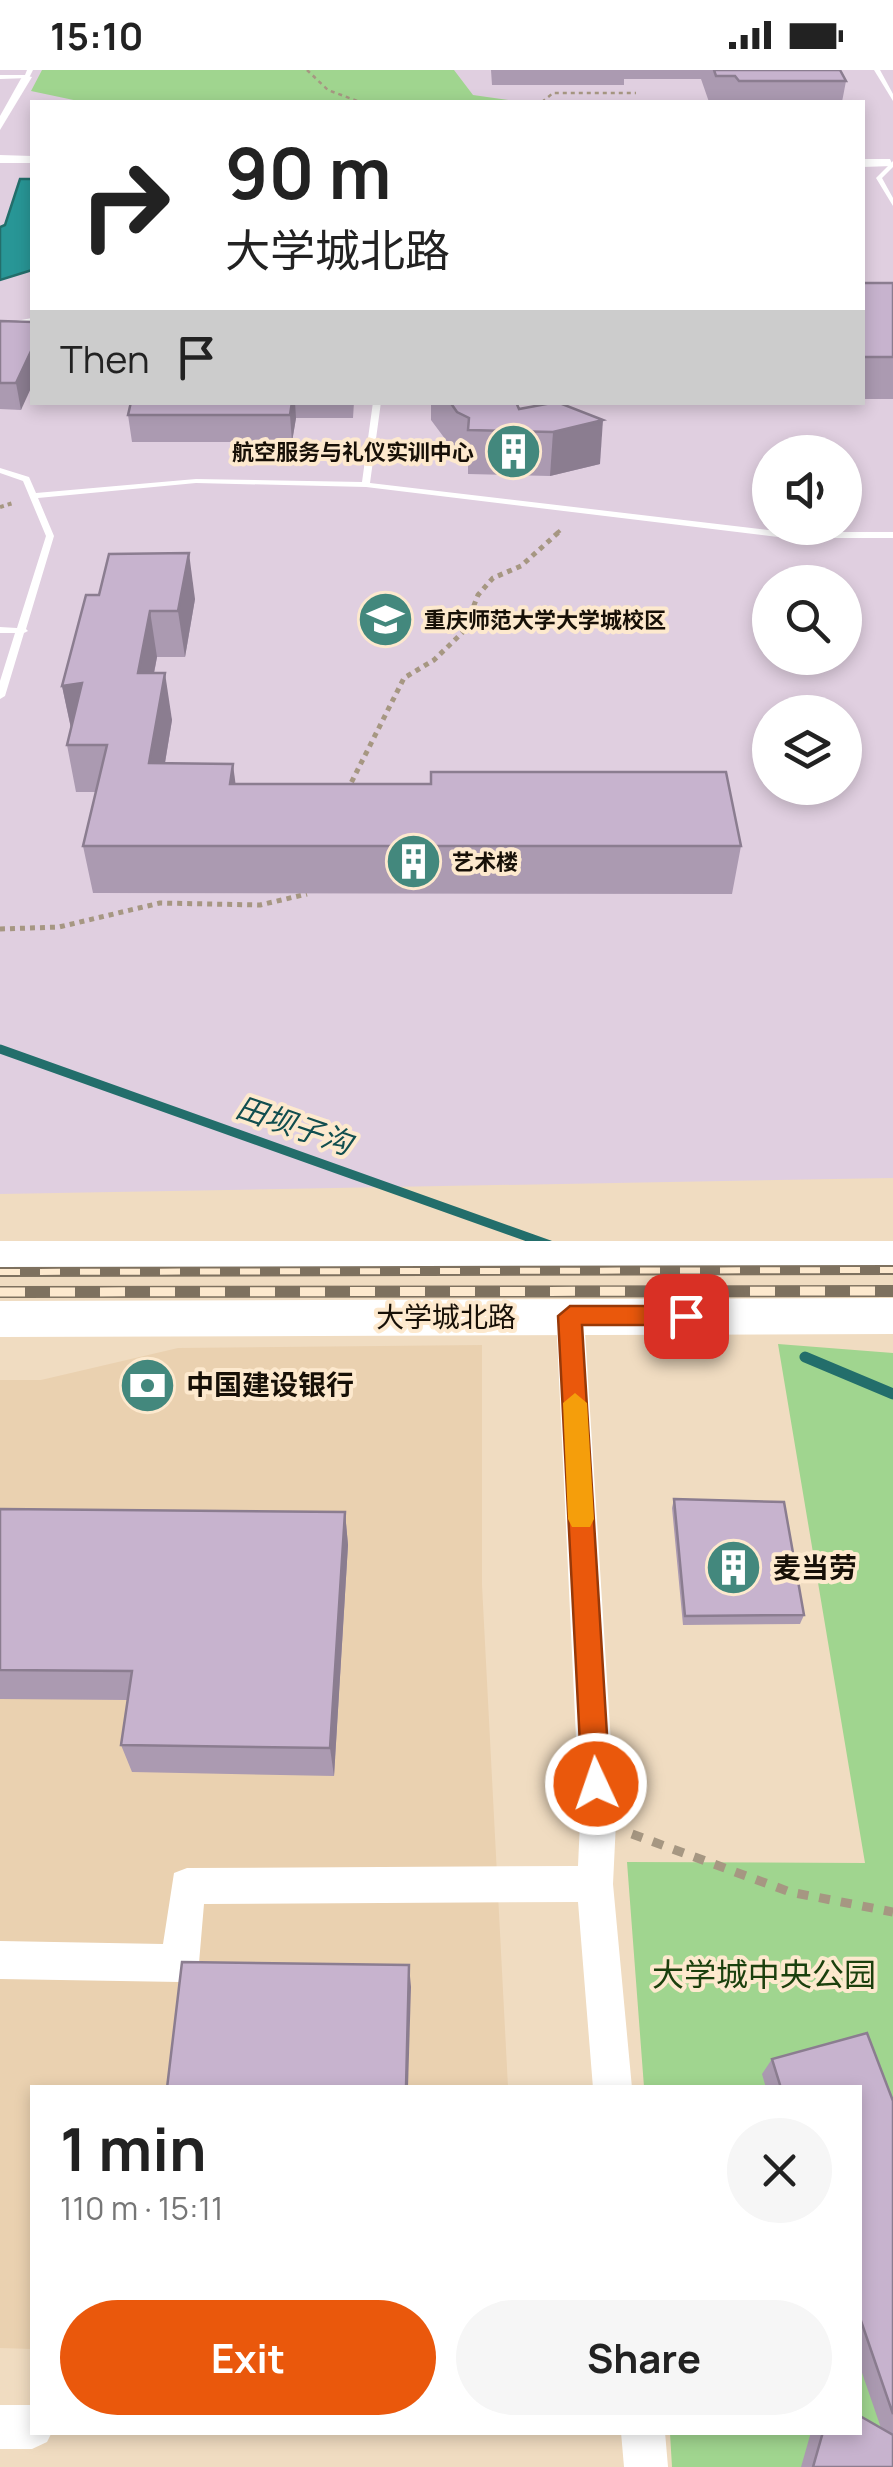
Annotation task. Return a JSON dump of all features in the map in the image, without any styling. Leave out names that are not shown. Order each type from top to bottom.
[{"type":"main road","points":[[0,1258],[893,1258]]},
{"type":"main road","name":"大学城北路","points":[[0,1319],[893,1316]]},
{"type":"street","points":[[0,127],[28,73]]},
{"type":"street","points":[[0,160],[30,160]]},
{"type":"street","points":[[865,163],[892,163]]},
{"type":"street","points":[[589,1316],[598,1822],[595,1884],[613,2085]]},
{"type":"street","points":[[0,1960],[180,1963],[187,1886],[595,1884]]},
{"type":"street","points":[[0,2427],[30,2427]]},
{"type":"street","points":[[643,2435],[646,2467]]},
{"type":"lane","points":[[876,70],[893,99]]},
{"type":"lane","points":[[0,77],[28,73]]},
{"type":"lane","points":[[892,163],[879,178],[893,204]]},
{"type":"lane","points":[[0,326],[30,320]]},
{"type":"lane","points":[[366,485],[377,405]]},
{"type":"lane","points":[[0,470],[26,479],[50,536],[0,696]]},
{"type":"lane","points":[[34,496],[196,481],[366,485],[786,535],[893,536]]},
{"type":"lane","points":[[0,630],[23,631]]},
{"type":"path","points":[[307,70],[328,90],[355,100]]},
{"type":"path","points":[[544,100],[553,93],[636,93]]},
{"type":"path","points":[[346,800],[348,785],[404,678],[434,660],[464,631],[478,594],[493,578],[522,566],[570,519],[602,513]]},
{"type":"path","points":[[0,928],[17,932],[72,924],[112,910],[167,902],[258,906],[307,894]]},
{"type":"path","points":[[598,1822],[790,1892],[893,1912]]},
{"type":"shaded area","name":"重庆师范大学大学城校区","points":[[0,70],[893,70],[893,1178],[0,1194]]},
{"type":"shaded area","points":[[482,1345],[482,1585],[508,2085],[30,2085],[30,2349],[0,2348],[0,1380],[41,1380],[178,1348]]},
{"type":"green space","points":[[42,70],[454,70],[473,95],[509,100],[74,100],[31,91]]},
{"type":"green space","name":"大学城中央公园","points":[[778,1344],[893,1353],[893,2467],[672,2467],[670,2435],[862,2435],[862,2085],[644,2085],[627,1862],[865,1863]]},
{"type":"water","points":[[20,179],[30,179],[30,271],[0,280],[0,227],[5,225]]},
{"type":"building","points":[[714,70],[840,70],[846,81],[739,81],[735,76],[716,76]]},
{"type":"building","points":[[865,283],[893,283],[893,357],[865,357]]},
{"type":"building","points":[[0,321],[30,322],[30,353],[16,383],[0,383]]},
{"type":"building","points":[[130,405],[292,405],[290,415],[128,415]]},
{"type":"building","points":[[452,405],[517,405],[519,409],[565,405],[603,420],[553,432],[468,430],[469,418]]},
{"type":"building","points":[[189,553],[178,611],[150,611],[138,673],[165,673],[149,763],[233,764],[230,784],[431,784],[431,772],[726,772],[741,846],[83,846],[107,745],[67,745],[82,683],[62,686],[86,595],[99,595],[109,554]]},
{"type":"building","name":"麦当劳","points":[[674,1499],[784,1502],[804,1615],[685,1616]]},
{"type":"building","points":[[0,1509],[345,1512],[330,1748],[121,1745],[132,1671],[0,1670]]},
{"type":"building","points":[[182,1962],[409,1965],[406,2085],[167,2085]]},
{"type":"building","points":[[867,2033],[893,2101],[893,2414],[862,2324],[862,2085],[780,2085],[772,2059]]},
{"type":"building","points":[[862,2417],[893,2435],[893,2467],[813,2467],[822,2435],[862,2435]]},
{"type":"waterway","name":"田坝子沟","points":[[0,1049],[550,1245]]},
{"type":"waterway","name":"田坝子沟","points":[[805,1357],[893,1394]]},
{"type":"railway","points":[[0,1272],[893,1270]]},
{"type":"railway","points":[[0,1292],[893,1291]]},
{"type":"slow traffic","points":[[575,1403],[581,1519]]},
{"type":"place","name":"航空服务与礼仪实训中心","points":[[513,452]]},
{"type":"place","name":"重庆师范大学大学城校区","points":[[385,620]]},
{"type":"place","name":"艺术楼","points":[[413,862]]},
{"type":"place","name":"中国建设银行","points":[[147,1385]]},
{"type":"place","name":"麦当劳","points":[[734,1568]]},
{"type":"route","points":[[596,1784],[570,1316],[686,1316]]}]
